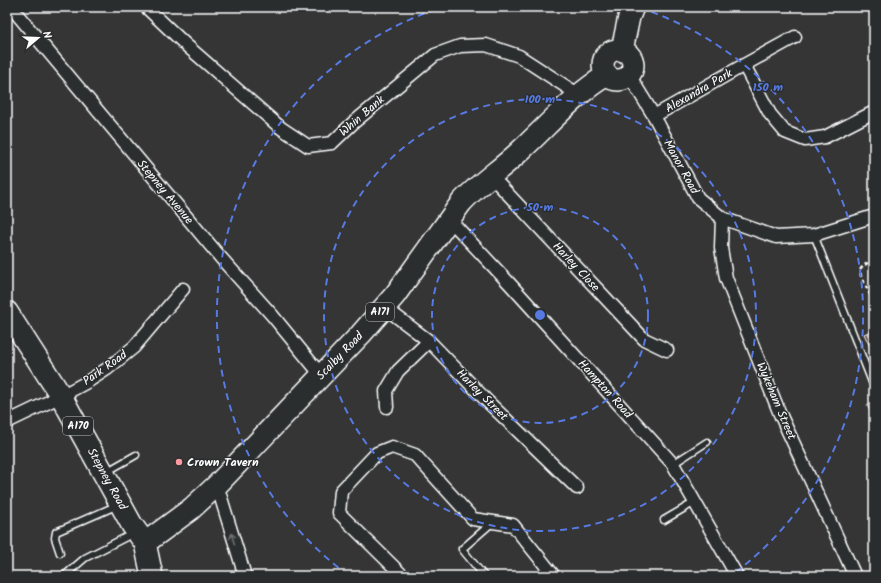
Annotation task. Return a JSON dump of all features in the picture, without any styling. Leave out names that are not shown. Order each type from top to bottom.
[{"type":"highway","points":[[622,50],[633,7]]},
{"type":"highway","points":[[615,50],[622,50],[629,54],[633,62],[632,71],[628,77],[622,80],[617,80],[611,79],[607,75],[603,66],[606,56],[615,50]]},
{"type":"highway","name":"Scalby Road","points":[[141,537],[191,509],[217,485],[361,334],[395,295],[449,219],[471,192],[520,152],[579,95],[592,84],[607,75]]},
{"type":"highway","name":"Stepney Road","points":[[7,312],[61,396],[141,537],[152,576]]},
{"type":"street","name":"Stepney Avenue","points":[[11,7],[321,375]]},
{"type":"street","name":"Whin Bank","points":[[146,7],[186,45],[281,128],[308,146],[332,143],[352,123],[435,55],[460,46],[486,45],[519,56],[579,95]]},
{"type":"street","name":"Alexandra Park","points":[[654,116],[795,37]]},
{"type":"street","name":"Alexandra Park","points":[[744,65],[770,114],[785,132],[805,140],[825,137],[874,112]]},
{"type":"street","name":"Manor Road","points":[[628,77],[632,80],[654,116],[698,198],[722,218],[776,237],[814,235],[874,216]]},
{"type":"street","name":"Harley Close","points":[[491,176],[644,339],[667,350]]},
{"type":"street","name":"Wykeham Street","points":[[722,218],[721,248],[726,278],[780,414],[855,576]]},
{"type":"street","name":"Hampton Road","points":[[449,219],[673,464],[737,576]]},
{"type":"street","name":"Park Road","points":[[7,422],[61,396],[107,369],[134,347],[183,289]]},
{"type":"street","name":"Harley Street","points":[[384,307],[429,341],[488,402],[577,488]]},
{"type":"street","points":[[386,407],[386,391],[398,371],[429,341]]},
{"type":"street","points":[[402,576],[339,513],[341,492],[377,454],[392,447],[416,455],[473,519],[513,525],[554,576]]},
{"type":"street","points":[[217,485],[245,576]]},
{"type":"lane","points":[[814,235],[872,382]]},
{"type":"lane","points":[[673,464],[707,442]]},
{"type":"lane","points":[[104,473],[136,455]]},
{"type":"lane","points":[[664,520],[695,502]]},
{"type":"lane","points":[[60,553],[55,538],[56,532],[62,528],[121,504]]},
{"type":"lane","points":[[484,576],[462,549],[493,522]]},
{"type":"lane","points":[[64,576],[85,558],[141,537]]},
{"type":"path","points":[[874,259],[863,266],[860,270],[861,276],[874,302]]},
{"type":"building","points":[[874,330],[874,355],[864,334]]},
{"type":"building","points":[[874,401],[874,419],[867,405]]},
{"type":"place","name":"Crown Tavern","points":[[179,462]]}]
